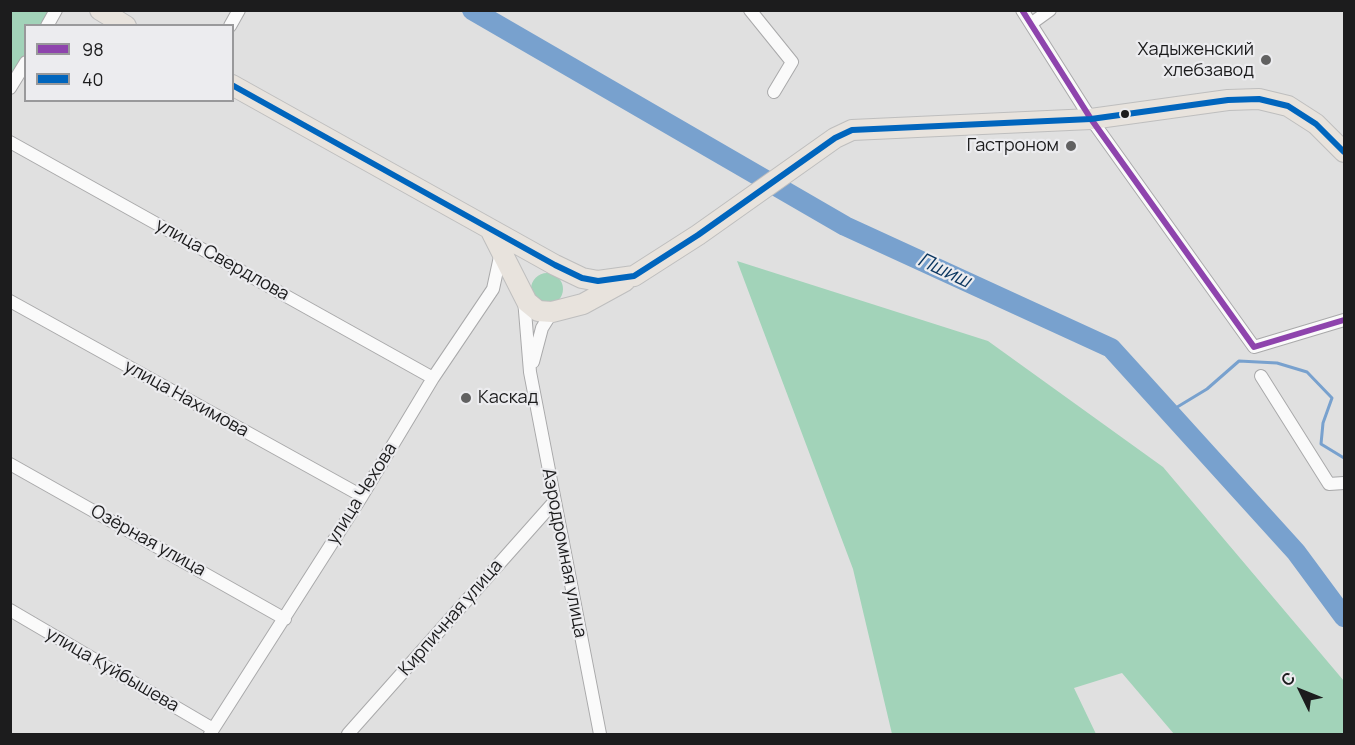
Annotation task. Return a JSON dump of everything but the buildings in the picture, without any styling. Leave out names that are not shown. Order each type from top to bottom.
[{"type":"main road","points":[[100,10],[123,24]]},
{"type":"main road","points":[[234,86],[558,267],[582,278],[598,280],[634,276]]},
{"type":"main road","points":[[489,227],[527,302],[538,311],[552,312],[583,304],[634,276],[698,235],[835,138],[852,130],[1091,119],[1228,100],[1259,99],[1288,106],[1316,124],[1344,152]]},
{"type":"main road","points":[[524,296],[524,280],[533,268],[547,264],[558,267],[566,274],[571,289],[565,303],[552,312]]},
{"type":"street","points":[[48,24],[56,10]]},
{"type":"street","points":[[231,24],[239,10]]},
{"type":"street","points":[[750,10],[792,62],[774,92]]},
{"type":"street","points":[[1022,10],[1091,119],[1254,347],[1344,320]]},
{"type":"street","points":[[1032,23],[1050,10]]},
{"type":"street","points":[[10,88],[24,65]]},
{"type":"street","name":"улица Свердлова","points":[[10,142],[433,378]]},
{"type":"street","name":"улица Чехова","points":[[212,732],[362,496],[433,378],[494,289],[501,248]]},
{"type":"street","name":"Аэродромная улица","points":[[524,296],[530,372],[600,735]]},
{"type":"street","name":"улица Нахимова","points":[[10,301],[362,496]]},
{"type":"street","name":"Аэродромная улица","points":[[530,372],[542,328],[552,312]]},
{"type":"street","points":[[1261,376],[1329,484],[1344,483]]},
{"type":"street","name":"Озёрная улица","points":[[10,464],[285,619]]},
{"type":"street","name":"Кирпичная улица","points":[[348,735],[554,502]]},
{"type":"street","name":"улица Куйбышева","points":[[10,610],[212,732]]},
{"type":"green space","points":[[11,11],[54,11],[45,24],[24,24],[24,57],[11,78]]},
{"type":"green space","points":[[737,261],[988,341],[1163,467],[1344,681],[1344,734],[1174,734],[1122,673],[1074,688],[1096,734],[892,734],[853,569]]},
{"type":"green space","points":[[547,273],[558,278],[563,289],[558,300],[547,305],[536,300],[531,289],[536,278]]},
{"type":"waterway","name":"Пшиш","points":[[472,10],[845,226],[1111,348],[1296,552],[1344,617]]},
{"type":"waterway","points":[[1169,412],[1207,389],[1239,361],[1277,363],[1307,372],[1332,398],[1323,423],[1321,444],[1344,458]]},
{"type":"transit line","name":"98","points":[[1022,10],[1091,119],[1254,347],[1344,320]]},
{"type":"transit line","name":"40","points":[[234,86],[555,265],[582,278],[598,281],[634,276],[698,235],[835,138],[852,130],[1091,119],[1228,100],[1259,99],[1288,106],[1316,124],[1344,152]]},
{"type":"place","name":"Хадыженский хлебзавод","points":[[1266,60]]},
{"type":"place","name":"Гастроном","points":[[1071,146]]},
{"type":"place","name":"Каскад","points":[[466,398]]}]
